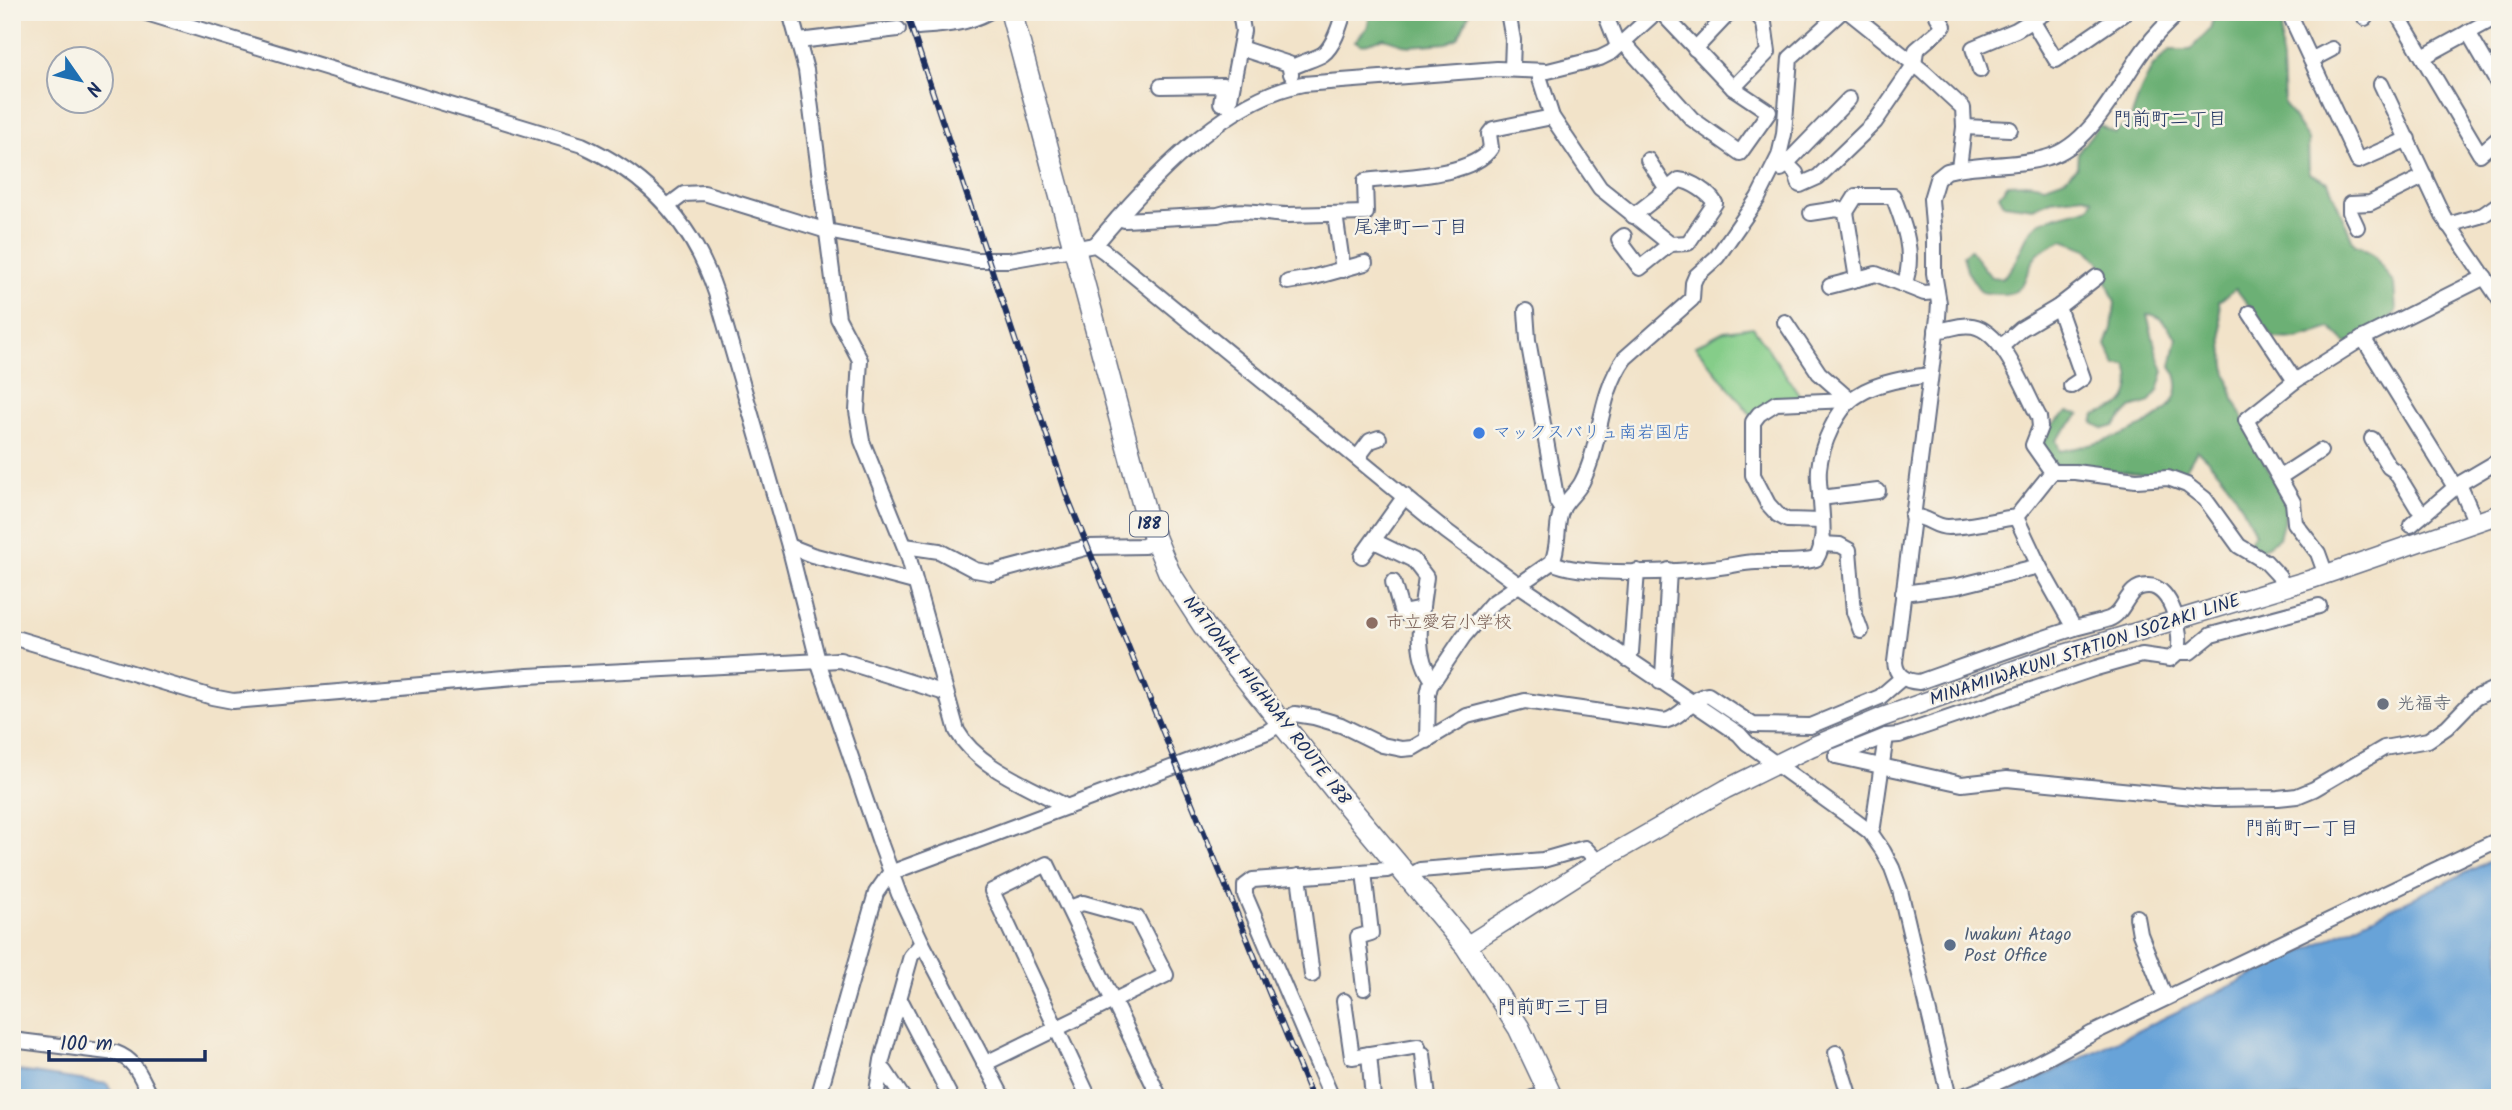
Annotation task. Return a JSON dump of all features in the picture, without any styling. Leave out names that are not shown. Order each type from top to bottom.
[{"type":"highway","name":"NATIONAL HIGHWAY ROUTE 188","points":[[1011,12],[1085,246],[1144,506],[1169,572],[1186,601],[1282,722],[1466,946],[1519,1028],[1545,1096]]},
{"type":"main road","name":"MINAMIIWAKUNI STATION ISOZAKI LINE","points":[[1466,946],[1598,862],[1726,789],[1883,717],[2034,663],[2326,575],[2500,514]]},
{"type":"street","points":[[143,12],[582,145],[631,172],[668,206],[684,226],[710,275],[789,546],[818,661],[890,873],[922,943],[1003,1098]]},
{"type":"street","points":[[790,12],[806,70],[838,318],[860,360],[857,411],[862,441],[905,546],[957,731],[967,748],[982,760],[1067,807]]},
{"type":"street","points":[[918,27],[975,19],[988,12]]},
{"type":"street","points":[[1227,117],[1240,48],[1243,22],[1240,12]]},
{"type":"street","points":[[1291,68],[1329,49],[1344,12]]},
{"type":"street","points":[[1508,12],[1513,40],[1512,69]]},
{"type":"street","points":[[668,206],[684,194],[694,192],[827,231],[977,260],[1009,260],[1085,246],[1118,218],[1142,191],[1227,117],[1241,107],[1292,86],[1512,69],[1548,71],[1600,58],[1621,44],[1658,12],[1733,88],[1769,112],[1740,153],[1692,119],[1621,44],[1606,16],[1608,12]]},
{"type":"street","points":[[1695,49],[1730,12]]},
{"type":"street","points":[[1733,88],[1768,52],[1764,23],[1755,12]]},
{"type":"street","points":[[1427,741],[1428,695],[1433,680],[1475,621],[1491,604],[1552,562],[1557,552],[1562,510],[1582,483],[1605,402],[1618,368],[1625,358],[1692,299],[1696,276],[1717,257],[1758,198],[1779,156],[1784,134],[1790,58],[1841,12]]},
{"type":"street","points":[[1849,12],[1964,108],[1959,168]]},
{"type":"street","points":[[1980,70],[1973,48],[2030,17],[2046,12]]},
{"type":"street","points":[[2030,17],[2056,60],[2126,12]]},
{"type":"street","points":[[2178,652],[2180,636],[2166,595],[2159,588],[2141,586],[2130,593],[2122,608],[2112,618],[2074,628],[1919,682],[1902,678],[1896,671],[1895,662],[1939,303],[1934,273],[1931,199],[1937,179],[1947,171],[1959,168],[2049,157],[2071,146],[2102,110],[2151,40],[2179,12]]},
{"type":"street","points":[[2396,12],[2480,154],[2500,137]]},
{"type":"street","points":[[1787,164],[1796,173],[1800,185],[1818,177],[1875,122],[1914,65],[1916,50],[1944,26],[1937,16]]},
{"type":"street","points":[[2423,57],[2498,16]]},
{"type":"street","points":[[2291,17],[2358,161],[2408,139]]},
{"type":"street","points":[[799,41],[898,30]]},
{"type":"street","points":[[2468,32],[2500,87]]},
{"type":"street","points":[[1240,48],[1289,64],[1292,86]]},
{"type":"street","points":[[2311,60],[2332,49]]},
{"type":"street","points":[[1540,71],[1552,117],[1600,188],[1670,244]]},
{"type":"street","points":[[2381,84],[2448,225],[2500,300]]},
{"type":"street","points":[[1161,86],[1224,85],[1219,113],[1227,117]]},
{"type":"street","points":[[1770,175],[1787,164],[1849,99]]},
{"type":"street","points":[[1118,218],[1125,220],[1218,215],[1230,211],[1268,211],[1274,214],[1366,213],[1365,181],[1455,169],[1471,164],[1488,153],[1491,148],[1489,134],[1493,129],[1552,117]]},
{"type":"street","points":[[1964,127],[2010,129]]},
{"type":"street","points":[[1648,160],[1667,189]]},
{"type":"street","points":[[2357,227],[2350,212],[2350,204],[2370,203],[2425,176]]},
{"type":"street","points":[[1624,236],[1619,240],[1640,268],[1670,244],[1688,243],[1715,203],[1712,197],[1685,180],[1679,180],[1633,216]]},
{"type":"street","points":[[1857,279],[1846,212],[1856,196],[1893,196],[1907,234],[1907,277],[1904,285]]},
{"type":"street","points":[[2448,225],[2483,215],[2500,204]]},
{"type":"street","points":[[1811,213],[1837,209],[1846,212]]},
{"type":"street","points":[[1335,214],[1343,270]]},
{"type":"street","points":[[1085,246],[1358,457],[1446,531],[1519,585],[1832,802],[1870,832],[1892,868],[1900,890],[1950,1098]]},
{"type":"street","points":[[1288,282],[1365,263]]},
{"type":"street","points":[[1830,286],[1876,274],[1924,293],[1937,292]]},
{"type":"street","points":[[2002,346],[2097,277]]},
{"type":"street","points":[[2326,575],[2318,553],[2295,523],[2293,502],[2246,420],[2295,381],[2362,338],[2485,278]]},
{"type":"street","points":[[2058,307],[2083,378],[2071,386]]},
{"type":"street","points":[[1526,311],[1528,340],[1557,502],[1562,510]]},
{"type":"street","points":[[2250,313],[2295,381]]},
{"type":"street","points":[[1785,322],[1819,373],[1850,400]]},
{"type":"street","points":[[1936,330],[1946,331],[1955,325],[1972,326],[1980,328],[2002,346],[2039,417],[2040,427],[2033,445],[2052,472]]},
{"type":"street","points":[[2362,338],[2457,485],[2476,523]]},
{"type":"street","points":[[1552,562],[1561,567],[1582,570],[1637,571],[1713,569],[1754,562],[1805,562],[1816,559],[1820,553],[1822,521],[1819,468],[1826,441],[1850,400],[1860,393],[1888,383],[1930,375]]},
{"type":"street","points":[[1822,521],[1787,520],[1768,504],[1751,467],[1753,422],[1759,414],[1776,403],[1850,400]]},
{"type":"street","points":[[1358,457],[1370,441],[1378,438]]},
{"type":"street","points":[[2372,439],[2423,513]]},
{"type":"street","points":[[2280,477],[2319,451]]},
{"type":"street","points":[[2411,525],[2457,485],[2500,460]]},
{"type":"street","points":[[1912,516],[1926,517],[1937,525],[1948,527],[2016,517],[2052,472]]},
{"type":"street","points":[[2052,472],[2075,472],[2136,480],[2168,478],[2186,485],[2205,499],[2239,546],[2266,562],[2279,576],[2283,588]]},
{"type":"street","points":[[1820,498],[1878,491]]},
{"type":"street","points":[[1362,556],[1405,496]]},
{"type":"street","points":[[2016,517],[2039,566],[2074,628]]},
{"type":"street","points":[[905,546],[939,551],[975,570],[992,573],[1089,547],[1144,546],[1155,540]]},
{"type":"street","points":[[1374,541],[1413,560],[1426,577],[1419,647],[1422,662],[1433,680]]},
{"type":"street","points":[[1821,544],[1840,545],[1849,550],[1854,612],[1861,631]]},
{"type":"street","points":[[789,546],[823,558],[914,582]]},
{"type":"street","points":[[1903,593],[1958,586],[2039,566]]},
{"type":"street","points":[[1660,682],[1663,676],[1669,570]]},
{"type":"street","points":[[1627,659],[1631,652],[1637,571]]},
{"type":"street","points":[[1393,582],[1402,613],[1422,609]]},
{"type":"street","points":[[2319,606],[2211,635],[2190,652],[2178,652],[2170,659],[2142,655],[2096,668],[1899,735],[1886,736],[1836,756],[1962,784],[2007,779],[2214,799],[2297,796],[2384,748],[2428,740],[2437,735],[2475,698],[2500,686]]},
{"type":"street","points":[[12,637],[233,701],[528,676],[840,660],[945,693]]},
{"type":"street","points":[[818,1098],[876,893],[890,873],[1267,732],[1294,714],[1314,716],[1382,745],[1402,749],[1413,748],[1427,741],[1466,716],[1525,701],[1665,721],[1675,718],[1699,696],[1708,695],[1753,725],[1800,727],[1810,726],[1880,697],[1902,678]]},
{"type":"street","points":[[1870,832],[1886,736]]},
{"type":"street","points":[[1958,1098],[2036,1065],[2093,1033],[2500,838]]},
{"type":"street","points":[[1332,1098],[1245,895],[1245,886],[1253,880],[1543,860],[1586,848],[1598,862]]},
{"type":"street","points":[[1089,1098],[992,891],[1047,864],[1160,1098]]},
{"type":"street","points":[[1364,872],[1371,933],[1358,937],[1364,988]]},
{"type":"street","points":[[1299,876],[1312,975]]},
{"type":"street","points":[[984,1064],[1166,975],[1136,918],[1083,903],[1069,908]]},
{"type":"street","points":[[2137,917],[2140,934],[2165,998]]},
{"type":"street","points":[[876,1098],[911,956],[922,943]]},
{"type":"street","points":[[898,1001],[902,1003],[951,1098]]},
{"type":"street","points":[[1344,1001],[1352,1057],[1421,1050],[1428,1098]]},
{"type":"street","points":[[12,1040],[125,1056],[141,1072],[144,1085],[152,1098]]},
{"type":"street","points":[[1836,1053],[1850,1098]]},
{"type":"street","points":[[1368,1054],[1373,1098]]},
{"type":"street","points":[[881,1070],[885,1071],[903,1098]]},
{"type":"green space","points":[[1371,12],[1470,12],[1458,38],[1447,43],[1409,46],[1384,38],[1362,45],[1355,41],[1367,28]]},
{"type":"green space","points":[[2215,12],[2286,12],[2282,16],[2281,45],[2284,103],[2308,140],[2309,173],[2328,182],[2354,244],[2373,254],[2394,284],[2396,312],[2382,326],[2348,345],[2331,328],[2297,339],[2274,338],[2236,289],[2219,301],[2225,366],[2234,399],[2287,508],[2279,538],[2261,550],[2248,543],[2255,533],[2231,488],[2197,450],[2181,478],[2106,470],[2060,469],[2047,460],[2043,451],[2042,433],[2068,412],[2080,414],[2056,440],[2060,451],[2119,436],[2160,415],[2172,402],[2177,385],[2171,366],[2177,338],[2164,322],[2147,314],[2164,371],[2158,391],[2148,403],[2131,408],[2114,426],[2104,429],[2093,423],[2095,415],[2122,403],[2130,382],[2126,365],[2116,365],[2106,345],[2112,328],[2115,303],[2100,263],[2087,249],[2063,240],[2043,250],[2035,258],[2019,289],[1999,294],[1981,292],[1967,271],[1963,255],[1970,250],[1991,277],[2001,278],[2012,266],[2037,224],[2055,216],[2090,207],[2093,199],[2085,196],[2051,200],[2033,208],[2004,204],[1999,195],[2008,184],[2029,183],[2045,186],[2065,179],[2077,167],[2078,152],[2099,125],[2115,133],[2130,121],[2153,66],[2170,50],[2190,50],[2210,29]]},
{"type":"green space","points":[[1753,327],[1803,400],[1752,416],[1695,346],[1724,331]]},
{"type":"water","points":[[2500,856],[2500,1098],[1998,1098]]},
{"type":"water","points":[[12,1070],[107,1084],[115,1098],[12,1098]]},
{"type":"railway","points":[[906,12],[1067,496],[1312,1098]]},
{"type":"place","name":"マックスバリュ南岩国店","points":[[1479,433]]},
{"type":"place","name":"市立愛宕小学校","points":[[1372,623]]},
{"type":"place","name":"光福寺","points":[[2383,704]]},
{"type":"place","name":"Iwakuni Atago Post Office","points":[[1950,945]]},
{"type":"district","name":"門前町二丁目","points":[[2170,120]]},
{"type":"district","name":"尾津町一丁目","points":[[1411,228]]},
{"type":"district","name":"門前町一丁目","points":[[2302,829]]},
{"type":"district","name":"門前町三丁目","points":[[1554,1008]]}]
